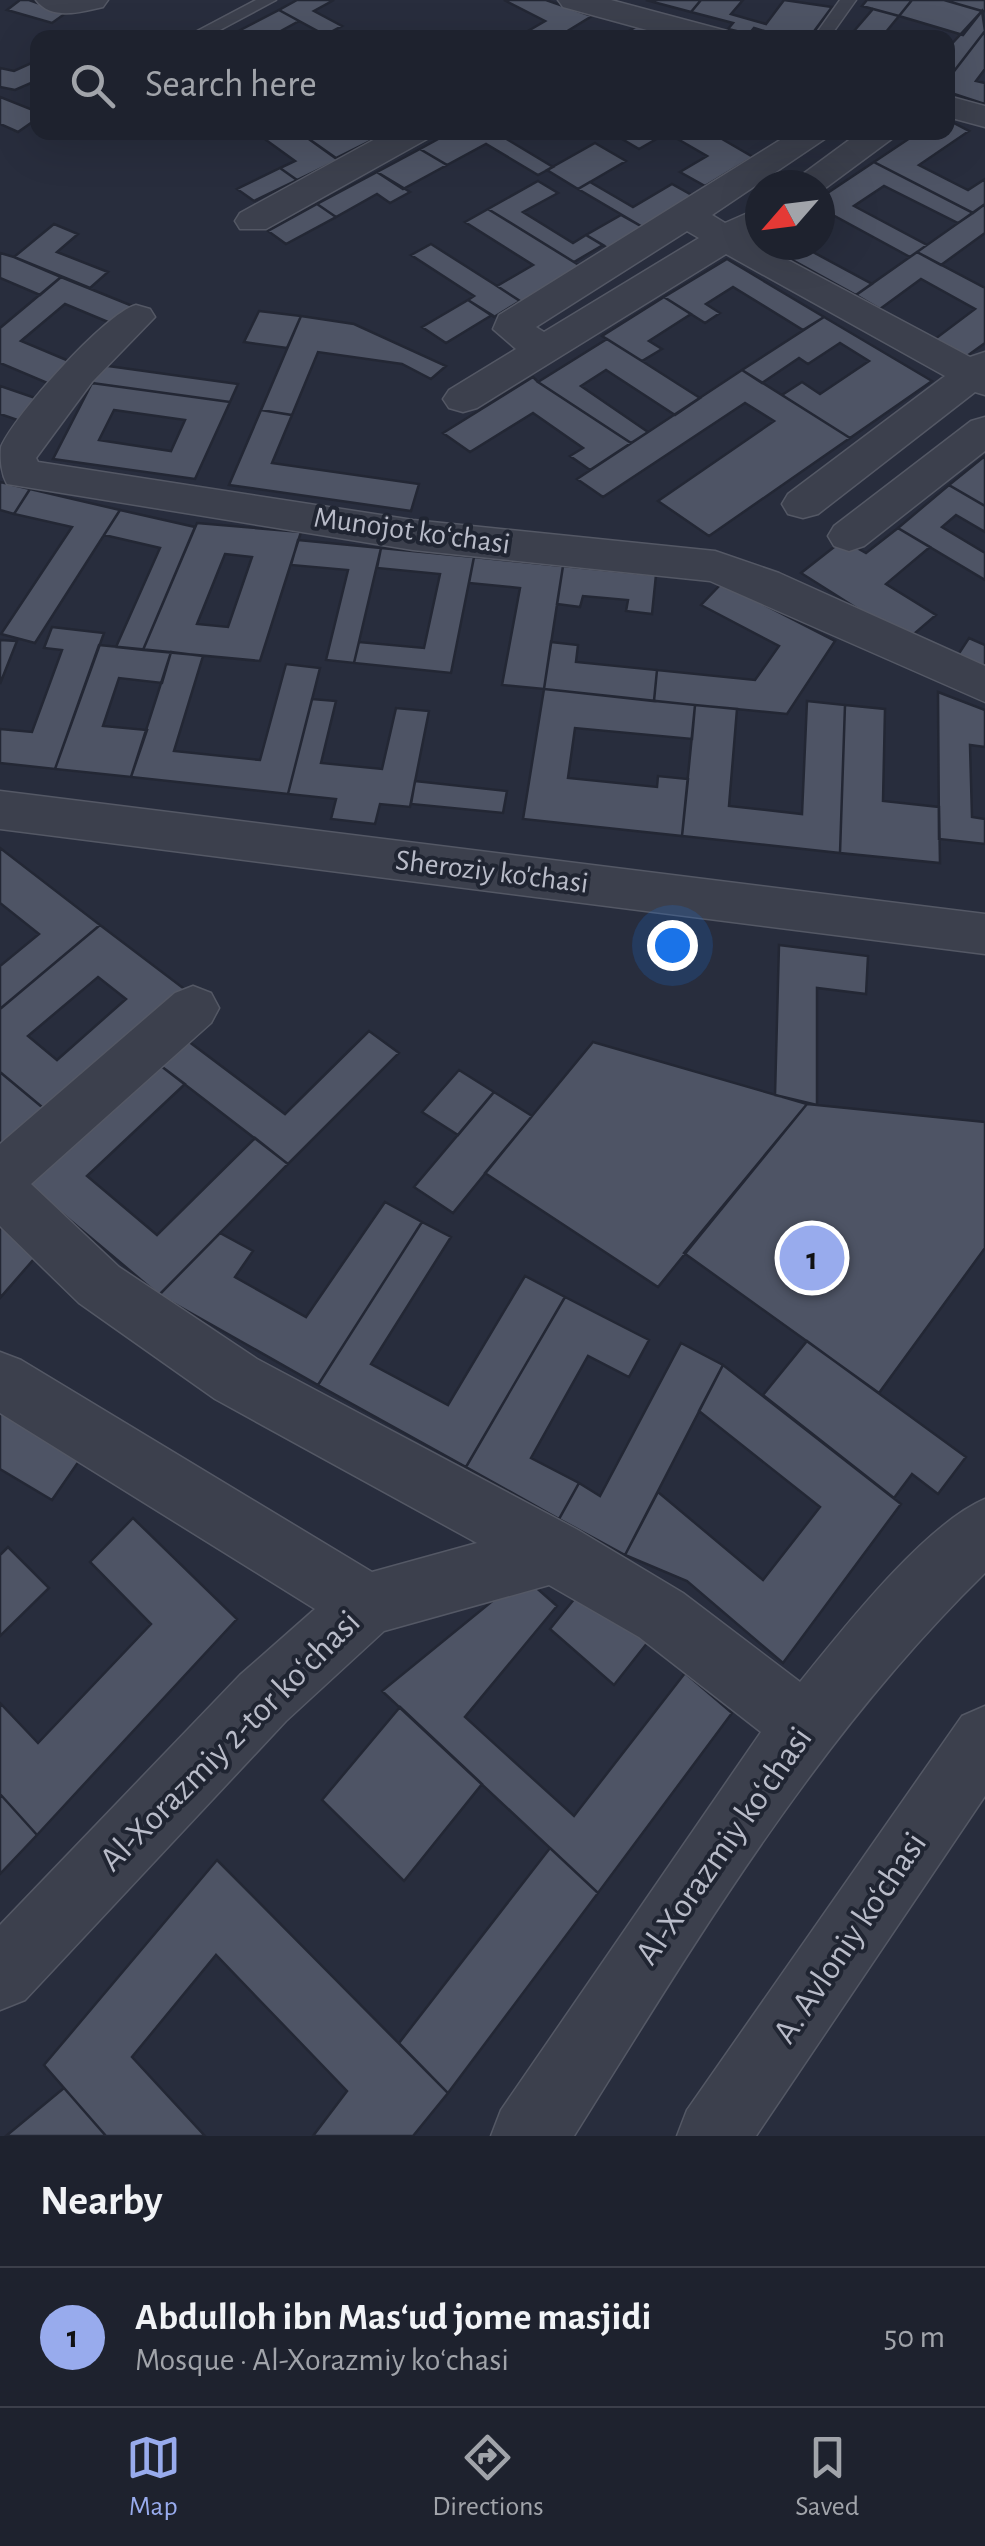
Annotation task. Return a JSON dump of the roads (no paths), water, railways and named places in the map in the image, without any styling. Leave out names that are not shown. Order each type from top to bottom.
[{"type":"street","points":[[52,0],[66,5],[92,0]]},
{"type":"street","points":[[574,0],[685,30]]},
{"type":"street","points":[[602,30],[628,15]]},
{"type":"street","points":[[955,108],[985,117]]},
{"type":"street","points":[[253,221],[400,140]]},
{"type":"street","points":[[542,348],[512,328],[513,324],[805,140]]},
{"type":"street","points":[[828,170],[872,140]]},
{"type":"street","points":[[686,216],[981,374],[803,504]]},
{"type":"street","points":[[463,399],[745,226]]},
{"type":"street","name":"Munojot koʻchasi","points":[[136,317],[78,373],[14,457],[22,474],[192,496],[413,535],[715,566],[764,584],[985,686]]},
{"type":"street","points":[[849,536],[985,430]]},
{"type":"street","name":"Sheroziy ko'chasi","points":[[0,810],[985,934]]},
{"type":"street","points":[[192,1008],[2,1176],[0,1186],[6,1196],[98,1285],[236,1379],[556,1552],[661,1615],[805,1726]]},
{"type":"street","points":[[0,1380],[367,1605]]},
{"type":"street","name":"Al-Xorazmiy koʻchasi","points":[[527,2136],[548,2111],[750,1795],[805,1726],[985,1530]]},
{"type":"street","name":"Al-Xorazmiy 2-tor koʻchasi","points":[[0,1976],[264,1698],[367,1605],[556,1552]]},
{"type":"street","name":"A. Avloniy ko‘chasi","points":[[713,2136],[985,1739]]},
{"type":"lane","points":[[208,30],[268,0]]},
{"type":"lane","points":[[827,30],[848,0]]},
{"type":"place","name":"Abdulloh ibn Mas‘ud jome masjidi","points":[[812,1258]]}]
